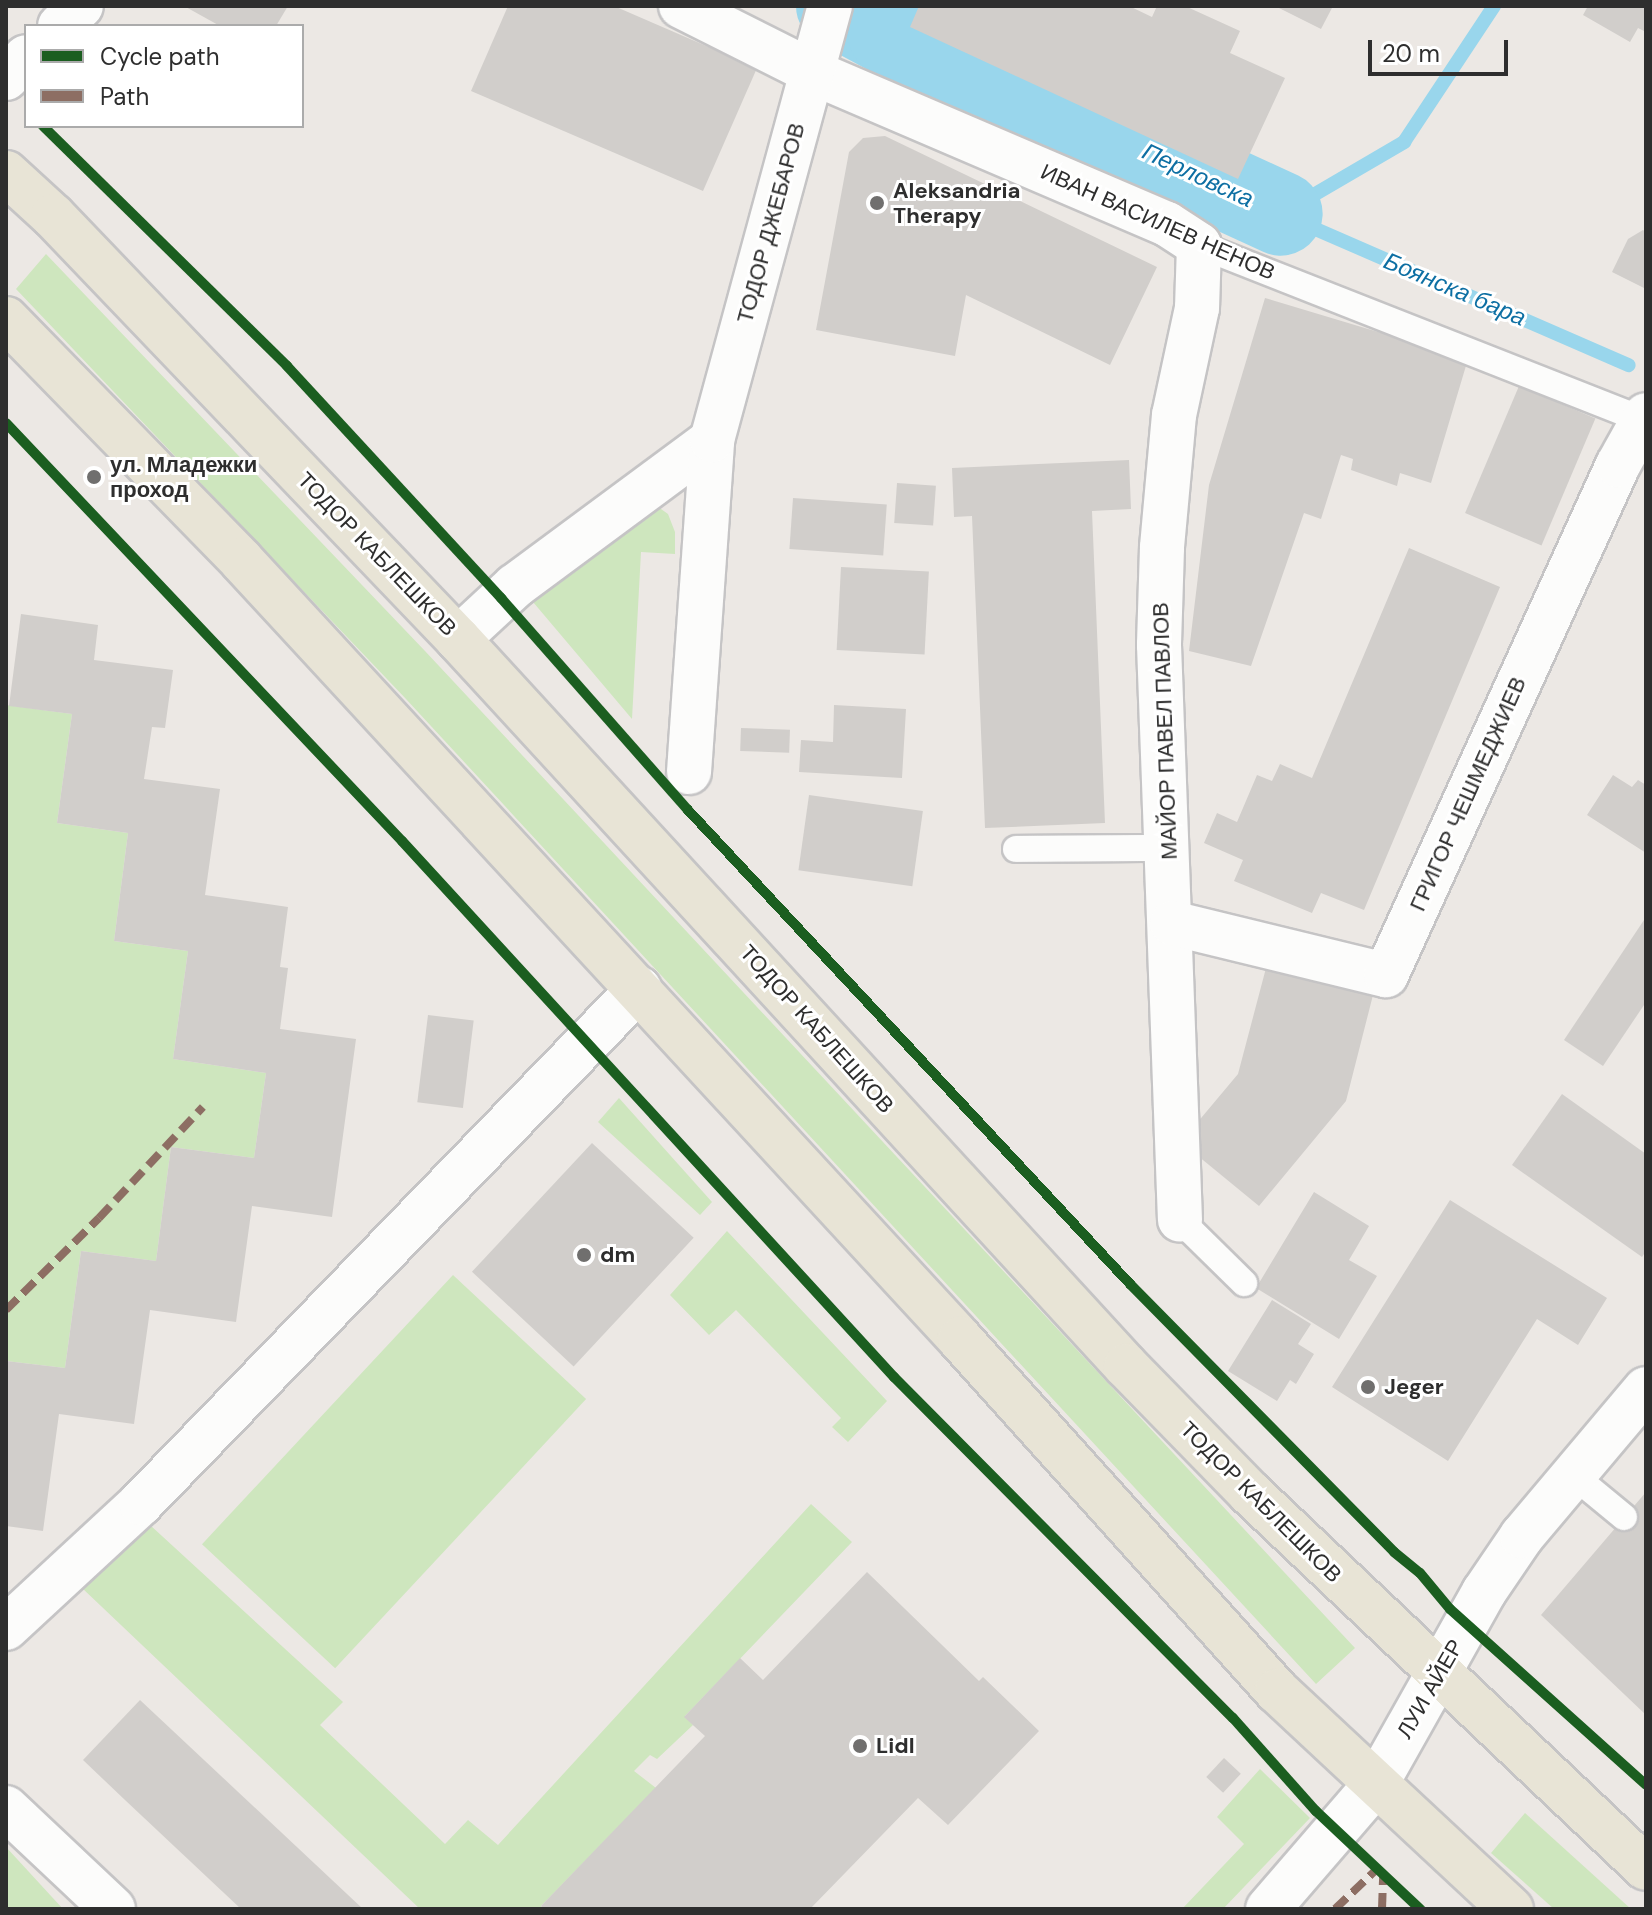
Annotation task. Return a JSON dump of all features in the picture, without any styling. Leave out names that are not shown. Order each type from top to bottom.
[{"type":"main road","name":"ТОДОР КАБЛЕШКОВ","points":[[6,173],[53,216],[458,639],[1126,1366],[1250,1493],[1646,1868]]},
{"type":"main road","points":[[6,319],[241,560],[639,989],[1277,1691],[1511,1909]]},
{"type":"street","points":[[62,24],[81,6]]},
{"type":"street","name":"ИВАН ВАСИЛЕВ НЕНОВ","points":[[681,6],[1167,224],[1199,245]]},
{"type":"street","name":"ТОДОР ДЖЕБАРОВ","points":[[689,772],[712,440],[830,6]]},
{"type":"street","points":[[6,78],[24,59]]},
{"type":"street","name":"МАЙОР ПАВЕЛ ПАВЛОВ","points":[[1180,1220],[1172,923],[1159,645],[1162,548],[1174,415],[1197,308],[1199,245]]},
{"type":"street","name":"ГРИГОР ЧЕШМЕДЖИЕВ","points":[[1172,923],[1386,975],[1618,465],[1644,418]]},
{"type":"street","points":[[458,639],[515,586],[712,440]]},
{"type":"street","points":[[6,1628],[141,1503],[639,989]]},
{"type":"street","name":"ЛУИ АЙЕР","points":[[1268,1909],[1376,1784],[1499,1569],[1646,1389]]},
{"type":"street","points":[[6,1808],[113,1909]]},
{"type":"lane","name":"ИВАН ВАСИЛЕВ НЕНОВ","points":[[1199,245],[1644,418]]},
{"type":"lane","points":[[1016,849],[1169,848]]},
{"type":"lane","points":[[1180,1220],[1244,1283]]},
{"type":"lane","points":[[1573,1475],[1624,1517]]},
{"type":"green space","points":[[46,254],[425,651],[1355,1648],[1316,1684],[406,699],[16,289]]},
{"type":"green space","points":[[654,504],[668,514],[675,532],[675,554],[641,552],[632,719],[533,602],[627,509]]},
{"type":"green space","points":[[6,705],[72,714],[57,823],[128,833],[114,941],[188,951],[173,1059],[266,1073],[254,1158],[171,1147],[156,1261],[81,1251],[65,1368],[6,1361]]},
{"type":"green space","points":[[619,1098],[712,1202],[700,1215],[598,1122]]},
{"type":"green space","points":[[727,1231],[887,1401],[848,1442],[832,1427],[841,1418],[736,1310],[709,1335],[670,1295]]},
{"type":"green space","points":[[453,1275],[586,1399],[335,1668],[202,1544]]},
{"type":"green space","points":[[811,1504],[852,1542],[685,1716],[693,1725],[657,1759],[650,1755],[634,1771],[656,1788],[541,1906],[544,1909],[420,1909],[82,1588],[150,1525],[343,1702],[320,1725],[445,1844],[468,1820],[498,1845]]},
{"type":"green space","points":[[1260,1769],[1310,1818],[1223,1909],[1182,1909],[1244,1844],[1217,1817]]},
{"type":"green space","points":[[1525,1813],[1631,1909],[1554,1909],[1491,1853]]},
{"type":"green space","points":[[6,1847],[63,1909],[6,1909]]},
{"type":"building","points":[[184,6],[288,6],[277,24],[216,24]]},
{"type":"building","points":[[508,6],[614,6],[757,68],[703,191],[471,91]]},
{"type":"building","points":[[919,6],[1129,6],[1152,17],[1157,6],[1185,6],[1240,31],[1230,53],[1285,78],[1238,179],[910,27]]},
{"type":"building","points":[[1275,6],[1333,6],[1321,29]]},
{"type":"building","points":[[1588,6],[1646,6],[1646,32],[1638,28],[1630,42],[1583,15]]},
{"type":"building","points":[[885,136],[1157,267],[1110,365],[966,295],[955,356],[816,330],[849,152],[863,138]]},
{"type":"building","points":[[1643,230],[1646,232],[1646,289],[1612,272],[1628,239]]},
{"type":"building","points":[[1265,298],[1468,359],[1431,483],[1400,473],[1397,486],[1351,470],[1353,459],[1341,455],[1321,519],[1304,513],[1251,666],[1189,651],[1209,485]]},
{"type":"building","points":[[1519,386],[1595,418],[1541,545],[1465,513]]},
{"type":"building","points":[[1129,460],[1131,509],[1092,511],[1105,823],[985,828],[972,516],[954,517],[952,468]]},
{"type":"building","points":[[897,483],[936,486],[933,526],[894,523]]},
{"type":"building","points":[[793,498],[887,505],[883,555],[789,549]]},
{"type":"building","points":[[1409,548],[1500,587],[1364,910],[1321,893],[1312,913],[1234,881],[1243,860],[1204,843],[1217,813],[1237,822],[1257,775],[1272,781],[1280,764],[1312,778]]},
{"type":"building","points":[[841,567],[929,572],[925,654],[837,650]]},
{"type":"building","points":[[21,614],[98,625],[94,660],[173,670],[165,728],[152,727],[144,779],[220,789],[205,895],[288,907],[280,967],[288,968],[280,1029],[356,1039],[332,1217],[252,1206],[236,1322],[150,1310],[134,1424],[59,1414],[43,1531],[6,1526],[6,1361],[65,1368],[81,1251],[156,1261],[171,1147],[254,1158],[266,1073],[173,1059],[188,951],[114,941],[128,833],[57,823],[72,714],[9,706]]},
{"type":"building","points":[[834,705],[906,709],[902,778],[799,772],[801,740],[833,742]]},
{"type":"building","points":[[741,728],[790,730],[789,753],[740,751]]},
{"type":"building","points":[[1613,775],[1632,787],[1638,780],[1646,785],[1646,853],[1587,815]]},
{"type":"building","points":[[809,795],[923,811],[912,886],[798,870]]},
{"type":"building","points":[[1646,917],[1646,1002],[1603,1066],[1564,1040]]},
{"type":"building","points":[[1266,968],[1373,995],[1346,1101],[1259,1206],[1181,1142],[1238,1074]]},
{"type":"building","points":[[428,1015],[474,1021],[463,1108],[417,1102]]},
{"type":"building","points":[[1562,1094],[1646,1154],[1646,1251],[1642,1257],[1512,1165]]},
{"type":"building","name":"dm","points":[[592,1143],[694,1238],[574,1367],[472,1272]]},
{"type":"building","points":[[1314,1192],[1369,1226],[1349,1260],[1377,1276],[1339,1339],[1256,1288]]},
{"type":"building","points":[[1450,1200],[1607,1298],[1578,1345],[1537,1319],[1448,1461],[1332,1387]]},
{"type":"building","points":[[1272,1300],[1311,1324],[1298,1344],[1314,1354],[1296,1384],[1290,1380],[1277,1401],[1228,1371]]},
{"type":"building","points":[[1646,1492],[1646,1715],[1541,1615]]},
{"type":"building","name":"Lidl","points":[[867,1572],[979,1681],[983,1677],[1039,1731],[948,1825],[918,1798],[810,1909],[544,1909],[541,1906],[705,1736],[684,1717],[740,1658],[763,1680]]},
{"type":"building","points":[[140,1700],[363,1909],[241,1909],[83,1760]]},
{"type":"building","points":[[1224,1758],[1241,1774],[1223,1793],[1206,1777]]},
{"type":"waterway","name":"Перловска","points":[[838,6],[890,34],[1281,214]]},
{"type":"waterway","name":"Перловска","points":[[1281,214],[1404,142],[1494,6]]},
{"type":"waterway","name":"Боянска бара","points":[[1281,214],[1629,365]]},
{"type":"marked path","points":[[6,1310],[99,1218],[203,1107]]},
{"type":"marked path","points":[[1335,1909],[1376,1870]]},
{"type":"marked path","points":[[1382,1909],[1383,1876]]},
{"type":"cycle path","points":[[45,128],[287,366],[501,598],[688,810],[1130,1284],[1394,1552],[1420,1573],[1450,1609],[1646,1785]]},
{"type":"cycle path","points":[[6,423],[402,841],[894,1377],[1233,1718],[1316,1811],[1420,1909]]},
{"type":"place","name":"Aleksandria Therapy","points":[[877,203]]},
{"type":"place","name":"ул. Младежки проход","points":[[94,477]]},
{"type":"place","name":"dm","points":[[584,1255]]},
{"type":"place","name":"Jeger","points":[[1368,1387]]},
{"type":"place","name":"Lidl","points":[[860,1746]]}]
